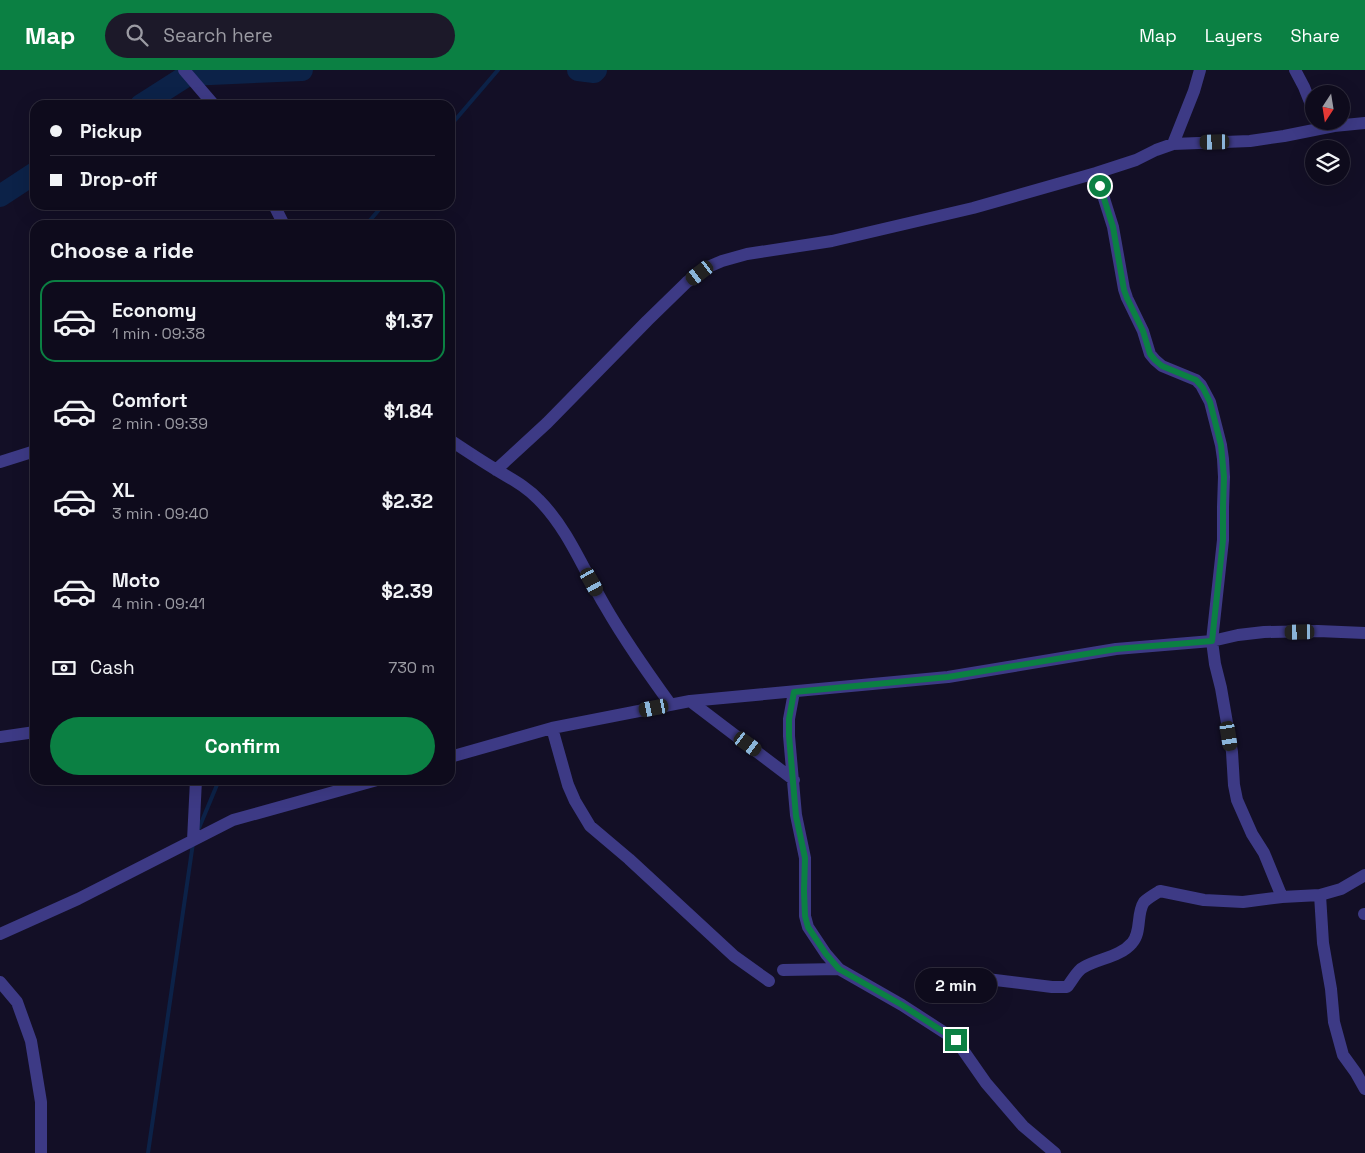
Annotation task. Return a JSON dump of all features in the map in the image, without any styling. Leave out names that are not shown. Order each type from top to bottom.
[{"type":"street","points":[[184,70],[210,100]]},
{"type":"street","points":[[1173,144],[1194,92],[1200,70]]},
{"type":"street","points":[[1295,70],[1305,89]]},
{"type":"street","points":[[1350,124],[1365,123]]},
{"type":"street","points":[[496,470],[653,314],[687,282],[708,267],[738,256],[832,241],[973,208],[1096,173],[1136,160],[1173,144],[1243,142],[1284,136],[1305,129]]},
{"type":"street","points":[[1096,173],[1113,227],[1124,290],[1143,331],[1150,354],[1158,364],[1196,380],[1201,385],[1210,402],[1221,445],[1224,477],[1223,540],[1212,641],[1215,664],[1232,752],[1237,800],[1252,834],[1264,853],[1282,897]]},
{"type":"street","points":[[455,443],[496,470],[514,479],[540,500],[582,563],[632,649],[671,705]]},
{"type":"street","points":[[0,462],[30,453]]},
{"type":"street","points":[[455,756],[552,728],[690,701],[948,677],[1116,649],[1212,641],[1226,637],[1264,632],[1318,631],[1365,633]]},
{"type":"street","points":[[794,692],[789,719],[789,736],[796,816],[805,858],[805,916],[808,927],[821,948],[839,969],[902,1005],[956,1040],[986,1083],[1011,1112],[1055,1153]]},
{"type":"street","points":[[690,701],[794,780]]},
{"type":"street","points":[[552,728],[568,785],[590,826],[629,859],[734,956],[769,981]]},
{"type":"street","points":[[0,737],[30,733]]},
{"type":"street","points":[[193,840],[196,785]]},
{"type":"street","points":[[0,934],[78,899],[232,820],[359,785]]},
{"type":"street","points":[[978,984],[987,979],[1067,987],[1082,967],[1111,957],[1133,942],[1136,936],[1141,909],[1145,901],[1160,891],[1204,900],[1244,902],[1320,895],[1341,889],[1365,876]]},
{"type":"street","points":[[1320,895],[1323,943],[1331,989],[1334,1022],[1343,1055],[1365,1089]]},
{"type":"street","points":[[783,970],[839,969]]},
{"type":"street","points":[[0,982],[17,1002],[31,1041],[41,1102],[41,1153]]},
{"type":"waterway","points":[[149,100],[188,75],[302,70]]},
{"type":"waterway","points":[[455,120],[498,70]]},
{"type":"waterway","points":[[578,70],[594,72],[596,70]]},
{"type":"waterway","points":[[0,196],[30,176]]},
{"type":"waterway","points":[[370,220],[379,210]]},
{"type":"waterway","points":[[199,828],[217,785]]},
{"type":"waterway","points":[[148,1153],[193,843]]},
{"type":"route","points":[[956,1040],[902,1005],[839,969],[826,954],[808,927],[805,916],[805,858],[796,816],[789,719],[794,692],[948,677],[1116,649],[1212,641],[1224,528],[1224,477],[1221,445],[1210,402],[1201,385],[1196,380],[1158,364],[1150,354],[1146,338],[1124,290],[1113,227],[1100,186]]}]
